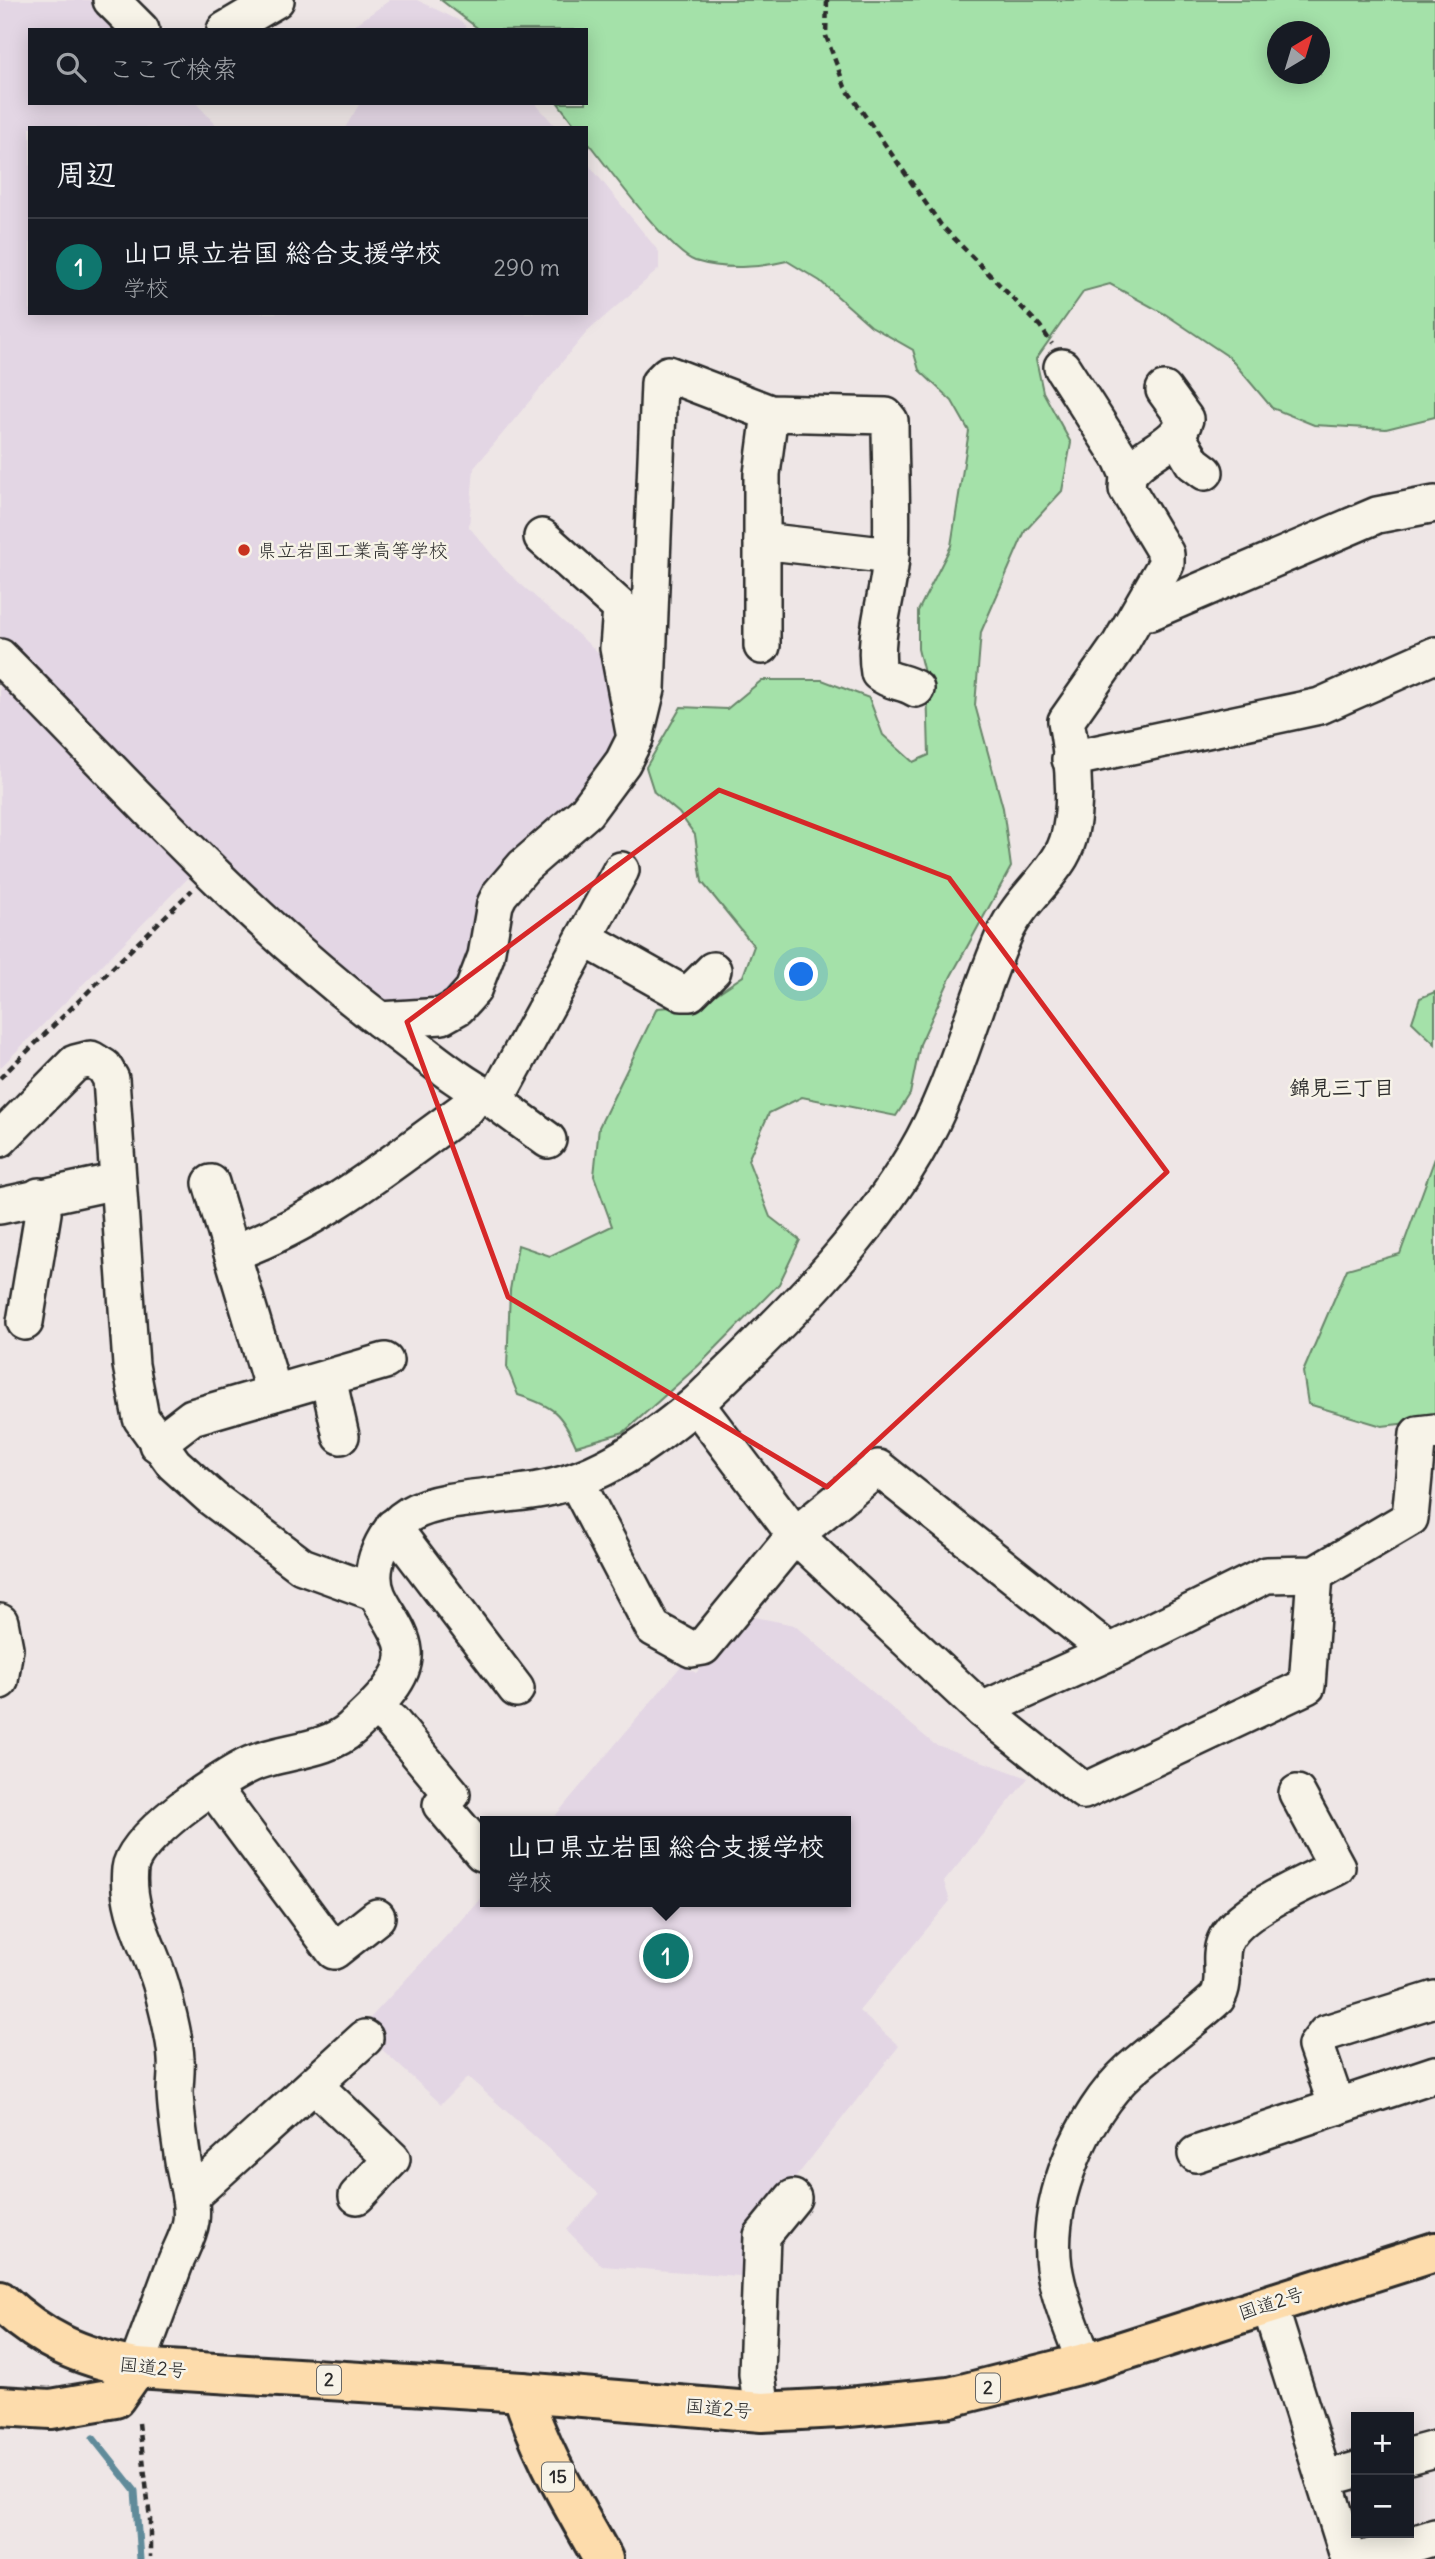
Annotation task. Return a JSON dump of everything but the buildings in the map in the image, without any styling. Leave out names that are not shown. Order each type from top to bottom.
[{"type":"main road","name":"国道2号","points":[[0,2301],[30,2328],[63,2347],[90,2359],[136,2368],[522,2392],[762,2412],[838,2409],[950,2398],[1085,2363],[1435,2252]]},
{"type":"main road","points":[[0,2406],[51,2409],[115,2398],[136,2368]]},
{"type":"main road","name":"15","points":[[522,2392],[531,2421],[551,2465],[603,2559]]},
{"type":"street","points":[[111,0],[139,28]]},
{"type":"street","points":[[228,28],[276,0]]},
{"type":"street","points":[[1062,367],[1128,475]]},
{"type":"street","points":[[380,1020],[442,1016],[458,1007],[473,990],[486,956],[499,894],[524,866],[586,812],[617,771],[635,738],[647,689],[659,383],[668,374],[770,414],[886,416],[890,421],[891,556],[885,608],[875,651],[879,673],[888,681],[908,683],[916,689]]},
{"type":"street","points":[[136,2368],[191,2222],[175,2092],[177,2062],[174,2037],[159,1973],[137,1926],[130,1894],[130,1865],[139,1849],[166,1821],[213,1787],[250,1764],[345,1735],[375,1707],[398,1676],[405,1653],[398,1632],[376,1593],[374,1573],[381,1547],[393,1527],[412,1513],[433,1505],[543,1489],[576,1481],[604,1470],[696,1404],[825,1275],[879,1208],[916,1152],[943,1097],[1006,930],[1061,856],[1071,836],[1073,816],[1066,721],[1142,609],[1166,564],[1166,554],[1127,489],[1128,475],[1135,465],[1177,436],[1185,419],[1164,390]]},
{"type":"street","points":[[762,646],[762,474],[770,414]]},
{"type":"street","points":[[1177,436],[1193,463],[1205,472]]},
{"type":"street","points":[[1142,609],[1150,612],[1377,515],[1435,504]]},
{"type":"street","points":[[542,537],[621,608],[618,648],[635,738]]},
{"type":"street","points":[[762,541],[891,556]]},
{"type":"street","points":[[1070,759],[1320,706],[1435,655]]},
{"type":"street","points":[[0,657],[212,870],[315,969],[380,1020],[548,1140]]},
{"type":"street","points":[[232,1252],[268,1240],[320,1214],[467,1108],[503,1086],[621,870]]},
{"type":"street","points":[[584,938],[682,993],[690,993],[713,970]]},
{"type":"street","points":[[0,1139],[75,1063],[91,1059],[104,1067],[111,1079],[131,1365],[141,1418],[157,1444],[174,1464],[213,1499],[302,1566],[376,1593]]},
{"type":"street","points":[[0,1206],[117,1181]]},
{"type":"street","points":[[211,1183],[274,1393]]},
{"type":"street","points":[[25,1322],[43,1213],[39,1196]]},
{"type":"street","points":[[157,1444],[192,1417],[385,1361]]},
{"type":"street","points":[[328,1378],[341,1436]]},
{"type":"street","points":[[696,1404],[795,1535],[982,1710],[1084,1791],[1307,1686],[1315,1574]]},
{"type":"street","points":[[982,1710],[1110,1652],[1266,1575],[1315,1574],[1410,1518],[1418,1434],[1435,1432]]},
{"type":"street","points":[[576,1481],[653,1628],[691,1649],[703,1647],[795,1535],[878,1468],[1110,1652]]},
{"type":"street","points":[[393,1527],[516,1689]]},
{"type":"street","points":[[0,1622],[5,1648],[0,1681]]},
{"type":"street","points":[[375,1707],[392,1722],[452,1794],[440,1805],[480,1851]]},
{"type":"street","points":[[213,1787],[334,1951],[377,1917]]},
{"type":"street","points":[[1085,2363],[1054,2269],[1052,2235],[1077,2140],[1085,2124],[1129,2071],[1217,1998],[1223,1989],[1224,1942],[1233,1928],[1265,1905],[1337,1867],[1297,1793]]},
{"type":"street","points":[[1337,2107],[1316,2046],[1326,2033],[1435,1999]]},
{"type":"street","points":[[190,2197],[365,2038]]},
{"type":"street","points":[[1196,2154],[1435,2074]]},
{"type":"street","points":[[314,2085],[392,2159],[358,2196]]},
{"type":"street","points":[[762,2412],[757,2374],[762,2236],[793,2198]]},
{"type":"street","points":[[1269,2304],[1340,2475],[1349,2559]]},
{"type":"street","points":[[1414,2455],[1435,2449]]},
{"type":"street","points":[[1364,2559],[1435,2537]]},
{"type":"path","points":[[827,0],[826,36],[845,88],[941,225],[1040,326],[1055,347],[1062,367]]},
{"type":"path","points":[[0,1078],[212,870]]},
{"type":"path","points":[[139,2423],[150,2519],[150,2557]]},
{"type":"highlighted area","points":[[719,790],[949,878],[1167,1172],[827,1487],[508,1297],[407,1022]]},
{"type":"shaded area","name":"県立岩国工業高等学校","points":[[0,0],[97,0],[125,28],[28,28],[28,105],[198,105],[217,126],[28,126],[28,315],[588,315],[588,163],[659,252],[659,269],[587,332],[474,468],[469,527],[506,571],[609,662],[617,731],[608,764],[581,805],[493,877],[466,980],[451,1001],[385,1006],[210,856],[0,1068]]},
{"type":"shaded area","points":[[390,0],[417,0],[462,22],[467,28],[351,28]]},
{"type":"shaded area","points":[[359,105],[537,105],[555,126],[346,126]]},
{"type":"shaded area","points":[[745,1615],[794,1625],[934,1744],[1028,1778],[944,1882],[950,1901],[859,2011],[899,2046],[756,2228],[752,2277],[602,2266],[567,2230],[599,2194],[468,2077],[441,2104],[360,2029],[480,1899],[480,1907],[851,1907],[851,1816],[555,1816],[682,1665],[696,1673]]},
{"type":"green space","points":[[441,0],[1435,0],[1435,417],[1386,429],[1314,425],[1272,408],[1229,357],[1165,314],[1110,284],[1084,291],[1036,359],[1043,392],[1071,443],[1062,491],[1025,531],[981,632],[975,705],[1003,808],[1011,867],[951,976],[920,1044],[910,1094],[896,1116],[802,1097],[769,1113],[748,1160],[770,1217],[800,1240],[779,1284],[699,1365],[624,1432],[576,1446],[566,1425],[554,1412],[540,1403],[518,1395],[507,1367],[510,1290],[518,1245],[550,1256],[612,1226],[594,1176],[599,1127],[657,1008],[700,1005],[743,976],[754,946],[702,882],[695,835],[679,813],[654,792],[646,767],[681,707],[727,709],[762,680],[822,680],[869,698],[883,735],[913,762],[929,755],[927,685],[918,649],[918,611],[951,546],[969,431],[952,401],[919,370],[913,350],[871,326],[820,281],[787,261],[741,267],[718,266],[695,261],[684,254],[654,225],[588,143],[588,126],[575,126],[560,105],[588,105],[588,28],[477,28]]},
{"type":"green space","points":[[1435,992],[1435,1044],[1412,1022],[1420,998]]},
{"type":"green space","points":[[1435,1158],[1435,1420],[1382,1426],[1308,1404],[1303,1372],[1347,1269],[1400,1254]]},
{"type":"waterway","points":[[93,2438],[135,2491],[140,2559]]},
{"type":"place","name":"県立岩国工業高等学校","points":[[244,550]]},
{"type":"place","name":"山口県立岩国 総合支援学校","points":[[666,1956]]},
{"type":"district","name":"錦見三丁目","points":[[1342,1088]]}]
